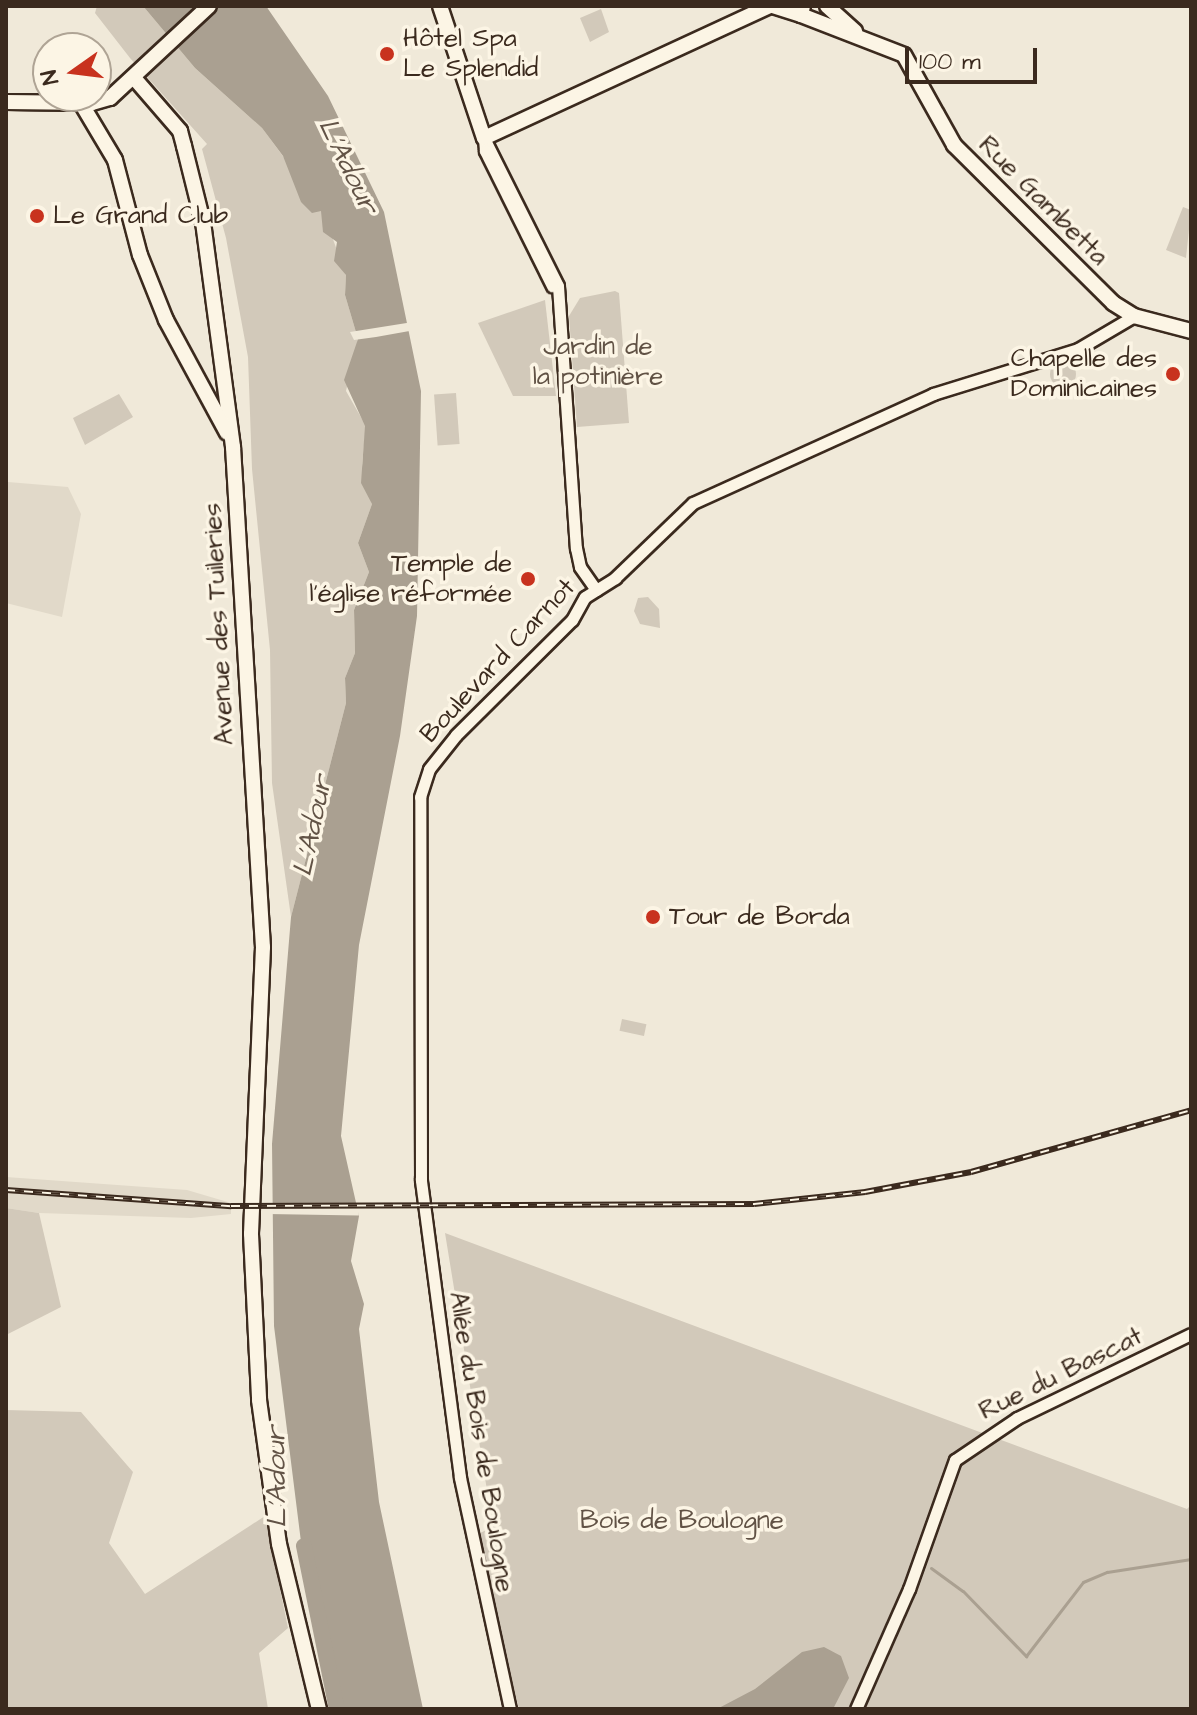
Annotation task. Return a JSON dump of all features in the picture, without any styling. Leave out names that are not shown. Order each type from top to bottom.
[{"type":"main road","points":[[112,96],[209,6]]},
{"type":"main road","points":[[440,6],[484,138],[771,6],[802,10],[865,39]]},
{"type":"main road","points":[[827,6],[865,39]]},
{"type":"main road","name":"Rue Gambetta","points":[[865,39],[882,50],[904,55],[954,145],[1046,240],[1113,303],[1134,316],[1191,331]]},
{"type":"main road","name":"Avenue des Tuileries","points":[[138,75],[180,131],[184,146],[203,222],[233,447],[263,968],[251,1224],[266,1470],[279,1544],[319,1709]]},
{"type":"main road","points":[[6,102],[32,102]]},
{"type":"main road","points":[[86,112],[115,160],[134,238],[166,320],[233,447]]},
{"type":"street","points":[[484,138],[485,151],[558,292],[576,548],[580,567],[596,590]]},
{"type":"street","name":"Boulevard Carnot","points":[[421,1180],[420,797],[429,769],[456,735],[596,590],[693,503],[933,394],[1078,349],[1134,316]]},
{"type":"street","name":"Allée du Bois de Boulogne","points":[[421,1180],[460,1477],[510,1709]]},
{"type":"street","name":"Rue du Bascat","points":[[856,1709],[909,1589],[955,1460],[1017,1418],[1191,1334]]},
{"type":"shaded area","points":[[8,482],[68,487],[81,514],[62,617],[6,603]]},
{"type":"shaded area","points":[[6,1177],[187,1190],[231,1203],[231,1214],[191,1218],[39,1213],[6,1208]]},
{"type":"green space","points":[[97,6],[143,6],[195,68],[262,128],[322,209],[346,275],[345,295],[358,339],[346,391],[366,426],[362,464],[372,504],[358,543],[369,572],[354,610],[355,653],[345,678],[346,703],[291,917],[272,783],[270,650],[252,469],[248,357],[226,238],[202,149],[207,144],[130,58],[95,13]]},
{"type":"green space","points":[[601,9],[609,32],[590,42],[580,18]]},
{"type":"green space","points":[[1183,207],[1191,210],[1186,258],[1166,250]]},
{"type":"green space","name":"Jardin de la potinière","points":[[615,291],[619,293],[629,423],[577,427],[569,316],[580,298]]},
{"type":"green space","name":"Jardin de la potinière","points":[[545,300],[556,396],[513,396],[478,323]]},
{"type":"green space","points":[[1063,361],[1072,365],[1076,374],[1072,383],[1063,387],[1054,383],[1050,374],[1054,365]]},
{"type":"green space","points":[[456,393],[460,444],[438,445],[434,395]]},
{"type":"green space","points":[[119,394],[133,417],[85,445],[73,418]]},
{"type":"green space","points":[[648,597],[659,609],[660,628],[640,624],[634,611],[638,598]]},
{"type":"green space","points":[[622,1019],[646,1024],[644,1036],[620,1031]]},
{"type":"green space","points":[[6,1208],[39,1213],[61,1307],[6,1335]]},
{"type":"green space","name":"Bois de Boulogne","points":[[445,1233],[1187,1509],[1191,1505],[1191,1709],[519,1709],[481,1560],[480,1533],[493,1527]]},
{"type":"green space","points":[[6,1410],[81,1412],[133,1472],[109,1543],[145,1594],[265,1516],[288,1628],[259,1653],[268,1709],[6,1709]]},
{"type":"water","points":[[143,6],[266,6],[328,96],[384,212],[421,391],[417,616],[400,736],[359,945],[341,1136],[359,1216],[351,1261],[364,1304],[359,1329],[379,1502],[423,1709],[337,1709],[304,1566],[274,1326],[272,1144],[291,917],[346,703],[345,678],[355,653],[354,610],[369,572],[358,543],[372,504],[361,483],[365,426],[344,380],[358,339],[345,295],[346,275],[334,261],[337,242],[323,232],[321,211],[312,213],[301,202],[283,156],[262,128],[195,68]]},
{"type":"water","points":[[824,1647],[841,1656],[849,1678],[833,1709],[717,1709],[755,1689],[802,1652]]},
{"type":"pier","points":[[413,322],[415,330],[376,337],[354,340],[350,332]]},
{"type":"pier","points":[[268,1203],[359,1205],[359,1216],[268,1214]]},
{"type":"waterway","name":"L'Adour","points":[[304,1546],[337,1709]]},
{"type":"waterway","points":[[931,1568],[963,1591],[1026,1656],[1083,1582],[1107,1572],[1191,1559]]},
{"type":"railway","points":[[6,1190],[231,1206],[754,1204],[865,1192],[971,1172],[1191,1110]]},
{"type":"place","name":"Hôtel Spa Le Splendid","points":[[387,54]]},
{"type":"place","name":"Le Grand Club","points":[[37,216]]},
{"type":"place","name":"Chapelle des Dominicaines","points":[[1173,374]]},
{"type":"place","name":"Temple de l'église réformée","points":[[528,579]]},
{"type":"place","name":"Tour de Borda","points":[[653,917]]}]
